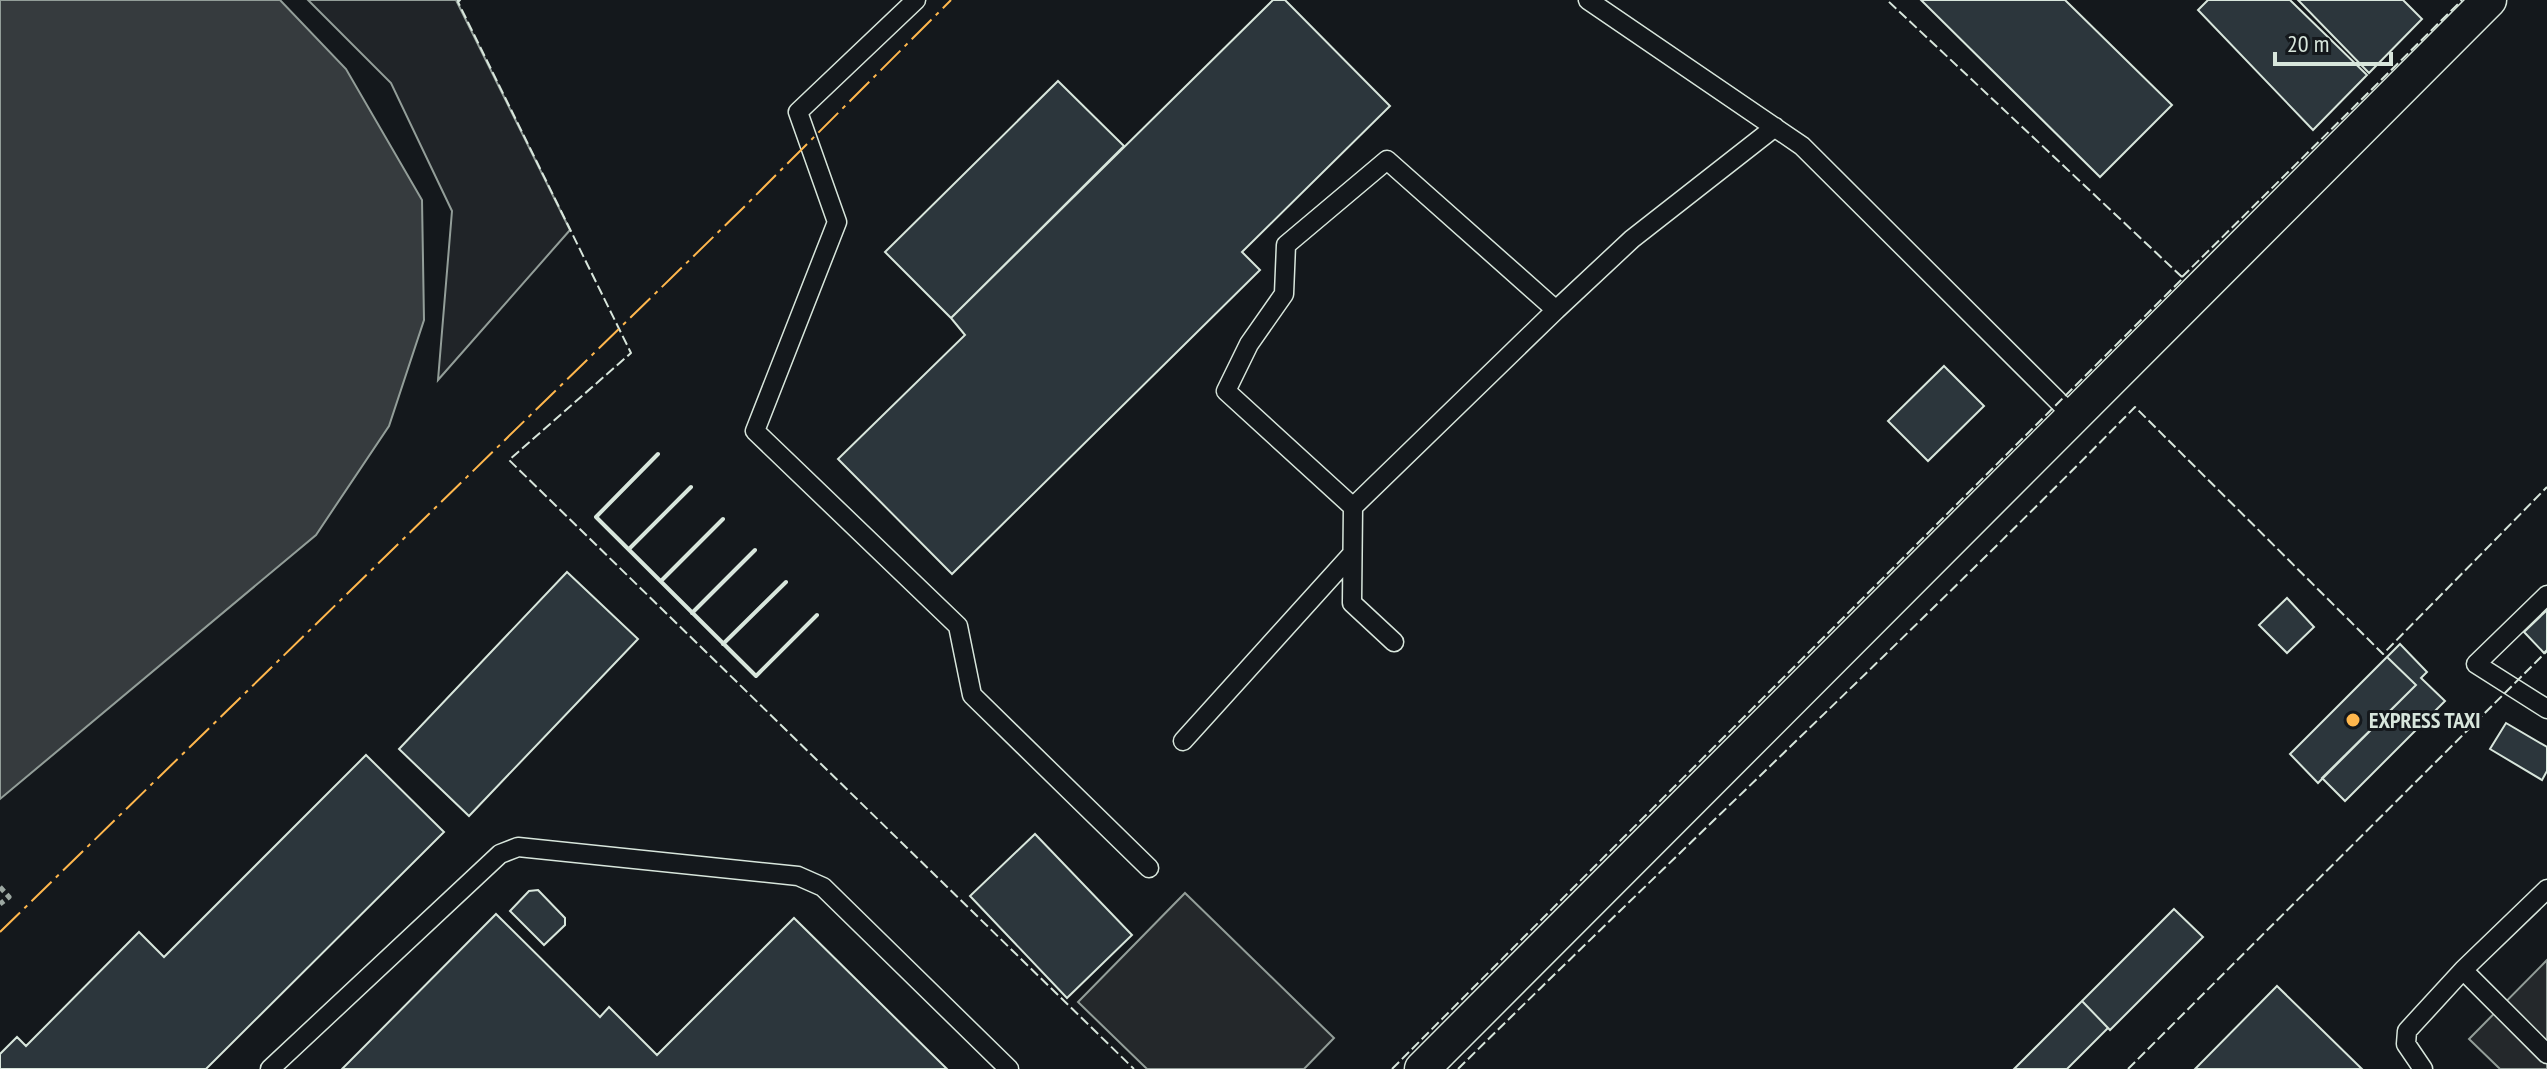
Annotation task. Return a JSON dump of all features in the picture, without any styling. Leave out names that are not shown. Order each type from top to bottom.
[{"type":"street","points":[[1422,1069],[2489,0]]},
{"type":"lane","points":[[916,0],[798,112],[837,222],[755,431],[958,626],[972,695],[1149,868]]},
{"type":"lane","points":[[1588,0],[1802,146],[2073,416]]},
{"type":"lane","points":[[1394,642],[1352,603],[1353,507],[1632,239],[1775,127]]},
{"type":"lane","points":[[1353,507],[1226,391],[1249,344],[1284,294],[1286,245],[1387,160],[1556,310]]},
{"type":"lane","points":[[1183,741],[1352,554]]},
{"type":"lane","points":[[2547,595],[2476,664],[2547,709]]},
{"type":"lane","points":[[270,1069],[500,854],[518,847],[798,876],[823,887],[1009,1069]]},
{"type":"lane","points":[[2423,1069],[2406,1044],[2407,1031],[2463,970],[2543,902]]},
{"type":"lane","points":[[2463,970],[2547,1054]]},
{"type":"path","points":[[0,887],[9,897],[0,904]]},
{"type":"shaded area","points":[[0,0],[280,0],[346,69],[422,200],[424,320],[389,426],[316,535],[0,799]]},
{"type":"shaded area","points":[[308,0],[456,0],[570,230],[438,380],[452,211],[391,83]]},
{"type":"shaded area","points":[[1185,893],[1334,1038],[1304,1069],[1147,1069],[1078,1002]]},
{"type":"shaded area","points":[[2547,960],[2547,1069],[2500,1069],[2469,1039]]},
{"type":"building","points":[[1273,0],[1285,0],[1390,106],[1242,252],[1260,270],[952,574],[838,459],[965,335],[951,318]]},
{"type":"building","points":[[1921,0],[2065,0],[2172,105],[2100,177]]},
{"type":"building","points":[[2208,0],[2290,0],[2367,75],[2313,130],[2198,10]]},
{"type":"building","points":[[2298,0],[2403,0],[2422,19],[2369,73]]},
{"type":"building","points":[[1058,81],[1124,146],[951,318],[885,252]]},
{"type":"building","points":[[1944,366],[1984,406],[1928,461],[1888,421]]},
{"type":"building","points":[[567,572],[638,639],[469,816],[399,749]]},
{"type":"building","points":[[2287,598],[2314,627],[2287,653],[2259,625]]},
{"type":"building","points":[[2547,610],[2547,650],[2544,653],[2524,632]]},
{"type":"building","points":[[2400,644],[2427,672],[2421,678],[2445,701],[2345,801],[2322,778],[2416,685],[2387,657]]},
{"type":"building","name":"EXPRESS TAXI","points":[[2387,657],[2416,685],[2318,783],[2290,754]]},
{"type":"building","points":[[2506,723],[2547,747],[2547,771],[2542,780],[2490,749]]},
{"type":"building","points":[[366,755],[444,832],[206,1069],[0,1069],[0,1054],[17,1037],[26,1046],[139,932],[164,957]]},
{"type":"building","points":[[1035,834],[1132,935],[1067,998],[970,896]]},
{"type":"building","points":[[538,890],[565,918],[565,925],[544,945],[510,911],[529,891]]},
{"type":"building","points":[[2174,909],[2203,937],[2110,1030],[2082,1001]]},
{"type":"building","points":[[496,914],[600,1017],[609,1007],[657,1055],[794,918],[947,1069],[342,1069]]},
{"type":"building","points":[[2277,986],[2362,1069],[2195,1069]]},
{"type":"building","points":[[2082,1001],[2108,1028],[2067,1069],[2014,1069]]},
{"type":"fence","points":[[457,0],[460,0],[458,2],[631,353],[509,460],[1134,1069]]},
{"type":"fence","points":[[1392,1069],[2183,278],[1887,0]]},
{"type":"fence","points":[[2182,277],[2462,0]]},
{"type":"fence","points":[[1458,1069],[1968,574],[2135,407],[2383,654],[2547,487]]},
{"type":"fence","points":[[2128,1069],[2547,651]]},
{"type":"wall","points":[[658,454],[596,517],[756,676],[817,615]]},
{"type":"wall","points":[[629,549],[691,487]]},
{"type":"wall","points":[[661,581],[723,519]]},
{"type":"wall","points":[[692,613],[755,550]]},
{"type":"wall","points":[[723,644],[786,582]]},
{"type":"power","points":[[0,932],[745,206],[951,0]]},
{"type":"place","name":"EXPRESS TAXI","points":[[2353,720]]}]
